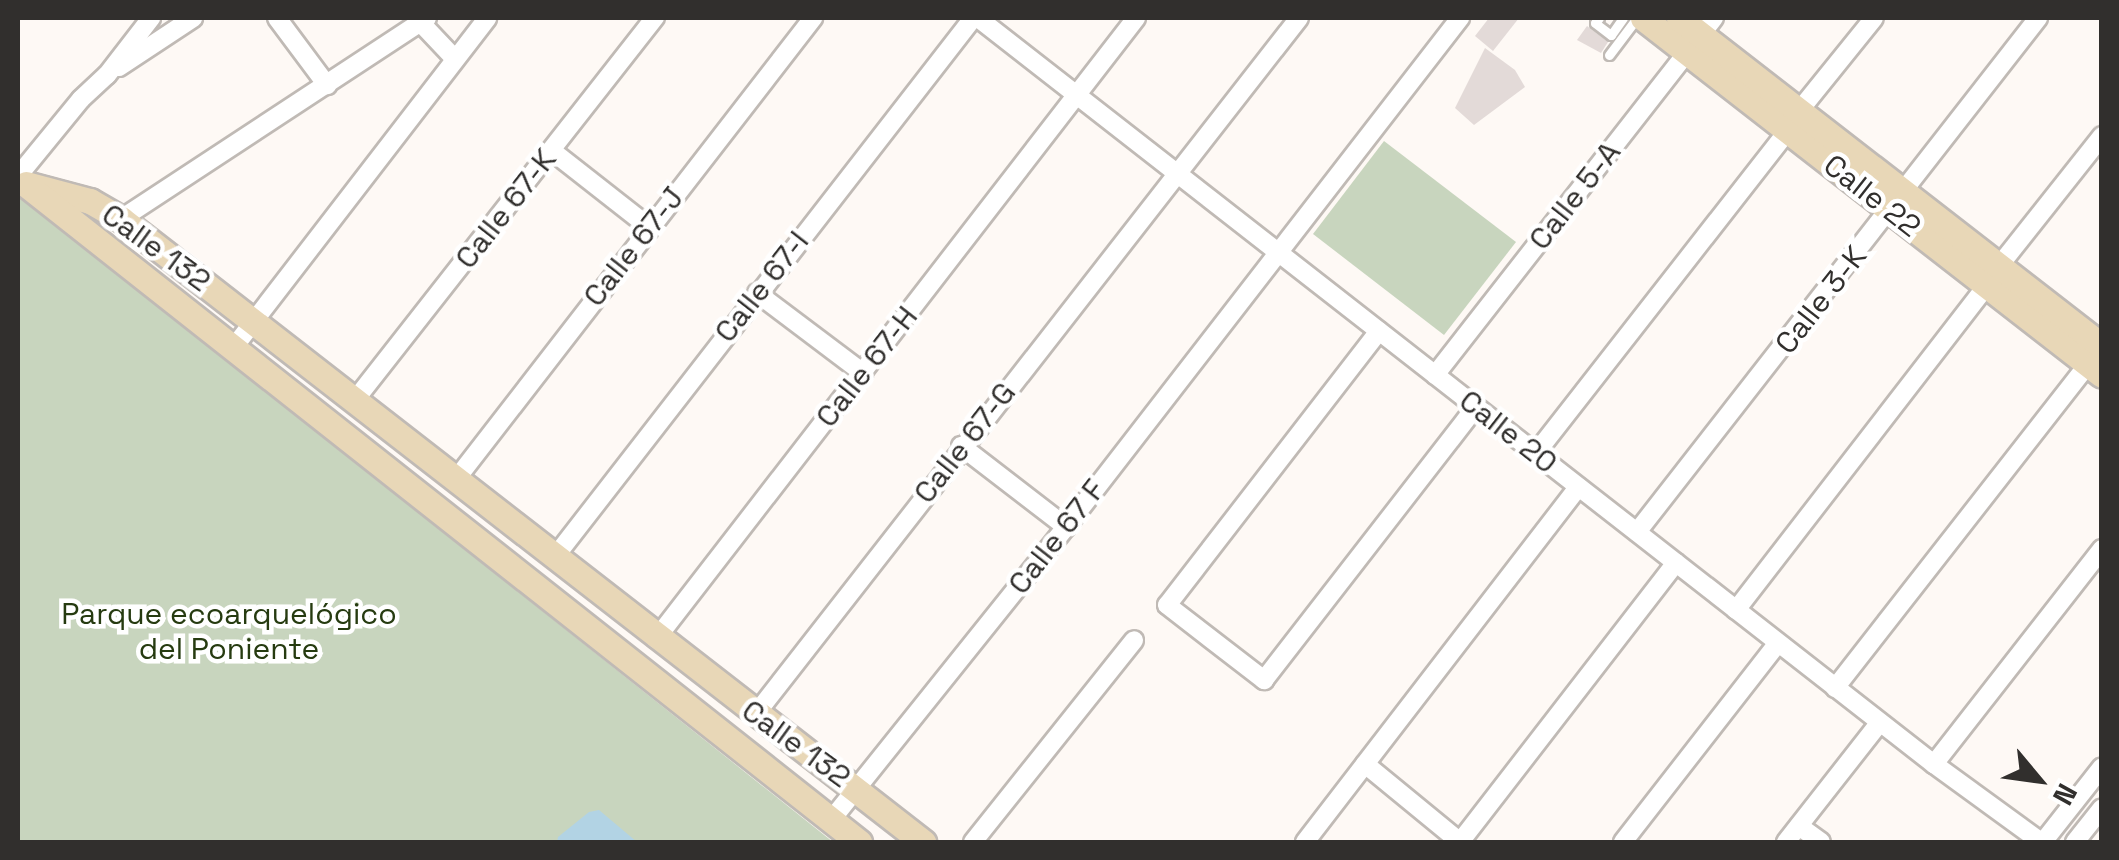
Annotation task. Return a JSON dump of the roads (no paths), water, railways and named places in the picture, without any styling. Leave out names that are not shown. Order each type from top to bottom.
[{"type":"street","points":[[108,75],[152,18]]},
{"type":"street","points":[[20,178],[81,99],[108,75],[193,18]]},
{"type":"street","points":[[276,18],[327,85]]},
{"type":"street","points":[[234,347],[486,18]]},
{"type":"street","name":"Calle 67-K","points":[[355,400],[655,18]]},
{"type":"street","name":"Calle 67-J","points":[[457,478],[813,18]]},
{"type":"street","name":"Calle 20","points":[[975,18],[1835,688],[2042,842]]},
{"type":"street","name":"Calle 67-I","points":[[554,558],[975,18]]},
{"type":"street","name":"Calle 67-H","points":[[656,639],[1136,18]]},
{"type":"street","name":"Calle 67-G","points":[[755,714],[1299,18]]},
{"type":"street","name":"Calle 67 F","points":[[832,820],[1066,527],[1460,18]]},
{"type":"street","name":"Calle 22","points":[[1640,18],[1701,35]]},
{"type":"street","name":"Calle 22","points":[[1678,18],[1794,121],[2098,358]]},
{"type":"street","points":[[1536,453],[1874,18]]},
{"type":"street","name":"Calle 3-K","points":[[1637,532],[2038,18]]},
{"type":"street","points":[[121,220],[424,20],[455,59]]},
{"type":"street","name":"Calle 5-A","points":[[1435,374],[1701,35]]},
{"type":"street","points":[[1736,610],[2102,136]]},
{"type":"street","points":[[552,151],[649,227]]},
{"type":"street","name":"Calle 132","points":[[20,178],[90,201],[121,220],[922,842]]},
{"type":"street","name":"Calle 132","points":[[20,178],[859,842]]},
{"type":"street","points":[[757,293],[863,373]]},
{"type":"street","points":[[1379,331],[1167,606],[1264,680],[1476,407]]},
{"type":"street","points":[[1835,688],[2098,358]]},
{"type":"street","points":[[961,446],[1066,527]]},
{"type":"street","points":[[1305,842],[1578,487]]},
{"type":"street","points":[[1934,764],[2102,550]]},
{"type":"street","points":[[1365,764],[1460,842],[1676,562]]},
{"type":"street","points":[[973,842],[1134,640]]},
{"type":"street","points":[[1623,842],[1778,643]]},
{"type":"street","points":[[1786,842],[1880,722]]},
{"type":"street","points":[[2042,842],[2102,768]]},
{"type":"street","points":[[2074,842],[2102,808]]},
{"type":"street","points":[[1800,826],[1821,842]]},
{"type":"lane","points":[[1598,18],[1594,23],[1611,35],[1623,18]]},
{"type":"lane","points":[[1609,55],[1640,18]]},
{"type":"water","points":[[599,810],[637,842],[557,842],[589,812]]},
{"type":"park label","name":"Parque ecoarquelógico del Poniente","points":[[229,631]]}]
